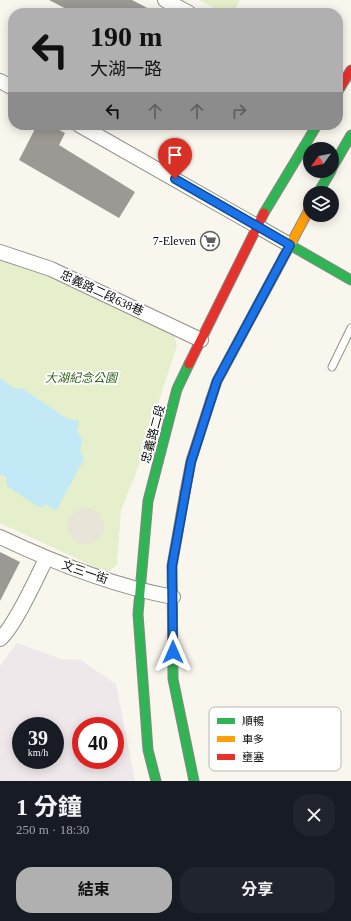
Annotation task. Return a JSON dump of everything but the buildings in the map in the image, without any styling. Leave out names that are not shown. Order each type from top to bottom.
[{"type":"street","points":[[165,0],[180,8]]},
{"type":"street","points":[[343,83],[351,70]]},
{"type":"street","points":[[88,130],[257,225],[351,280]]},
{"type":"street","name":"忠義路二段","points":[[156,781],[148,750],[138,614],[148,501],[177,389],[257,225],[314,130]]},
{"type":"street","points":[[339,156],[351,135]]},
{"type":"street","points":[[194,781],[173,679],[172,566],[191,462],[217,381],[303,221]]},
{"type":"street","name":"忠義路二段638巷","points":[[0,252],[51,269],[201,340]]},
{"type":"street","name":"文三一街","points":[[0,537],[46,559],[140,591],[173,597]]},
{"type":"street","points":[[0,639],[4,636],[19,611],[46,559]]},
{"type":"lane","points":[[332,367],[351,328]]},
{"type":"shaded area","points":[[90,508],[99,513],[103,519],[103,533],[99,539],[90,544],[82,544],[73,539],[69,533],[68,522],[73,513],[79,509]]},
{"type":"shaded area","points":[[17,643],[61,659],[81,660],[116,684],[122,717],[72,717],[72,769],[124,769],[124,725],[135,781],[0,781],[0,666]]},
{"type":"green space","points":[[199,0],[240,0],[236,8],[214,8]]},
{"type":"green space","name":"大湖紀念公園","points":[[0,257],[103,295],[174,335],[177,346],[155,413],[153,430],[121,510],[117,565],[106,572],[0,523]]},
{"type":"water","points":[[0,378],[13,388],[23,389],[68,419],[79,421],[77,430],[82,440],[80,451],[84,459],[56,511],[46,504],[42,507],[37,506],[7,486],[6,477],[0,474]]},
{"type":"traffic: fast","points":[[264,213],[314,130]]},
{"type":"traffic: fast","points":[[339,156],[351,135]]},
{"type":"traffic: fast","points":[[322,186],[327,178]]},
{"type":"traffic: fast","points":[[290,245],[351,280]]},
{"type":"traffic: fast","points":[[156,781],[148,750],[138,614],[148,501],[177,389],[189,364]]},
{"type":"traffic: fast","points":[[185,492],[172,566],[173,679],[194,781]]},
{"type":"traffic: slow","points":[[211,399],[217,381],[303,221]]},
{"type":"traffic: jam","points":[[343,83],[351,70]]},
{"type":"traffic: jam","points":[[189,364],[264,213]]},
{"type":"traffic: jam","points":[[185,492],[191,461],[211,399]]},
{"type":"place","name":"7-Eleven","points":[[210,241]]},
{"type":"route","points":[[173,652],[172,566],[191,462],[217,381],[290,245],[175,179]]}]
